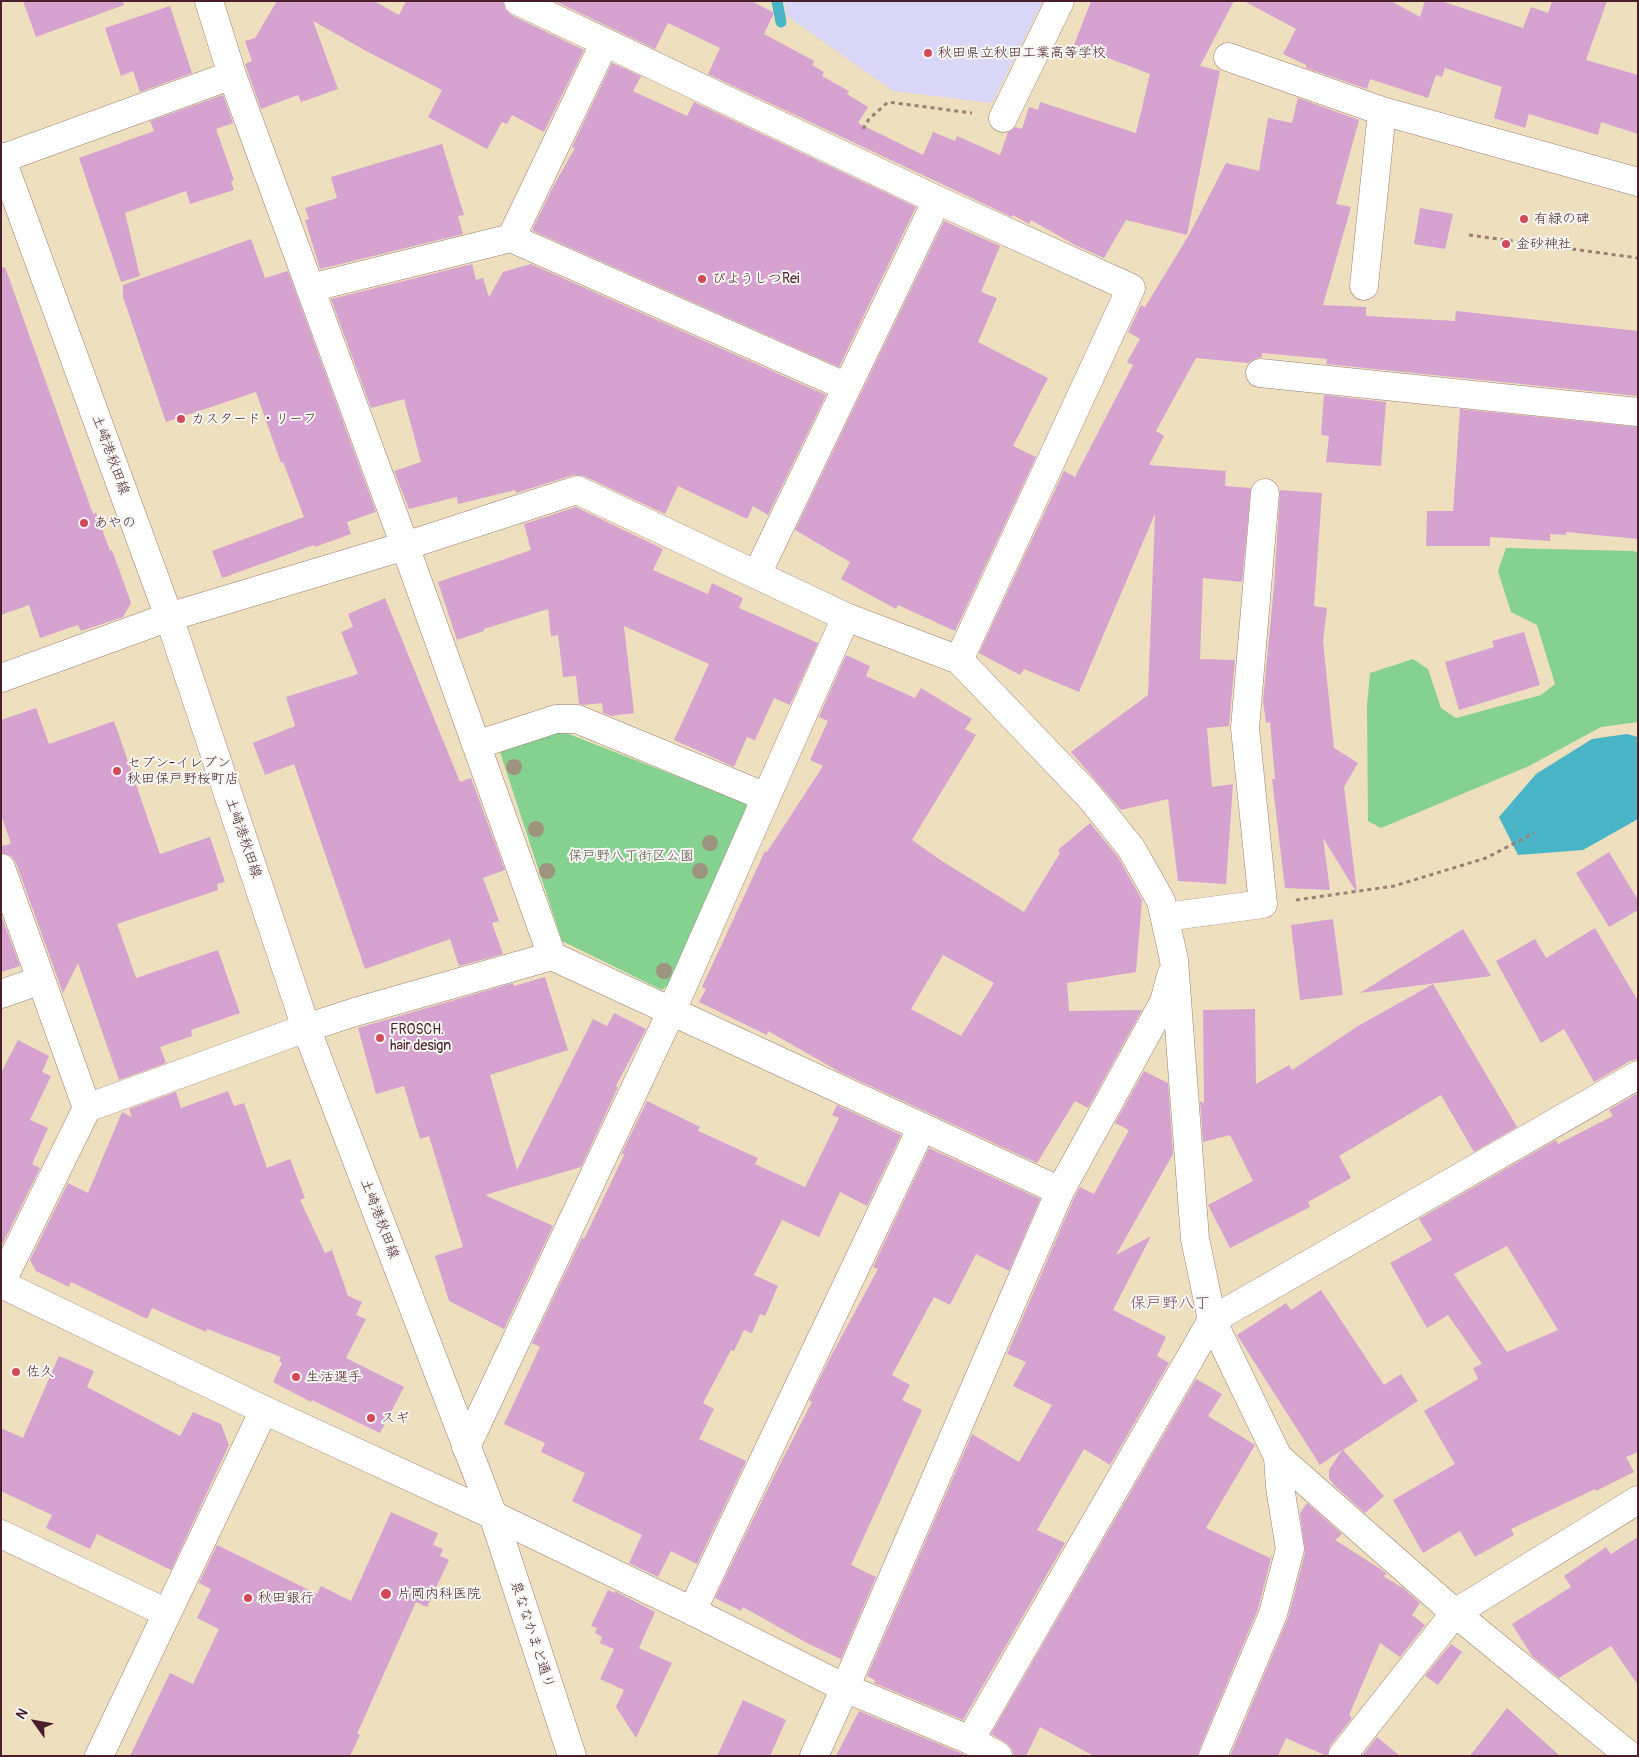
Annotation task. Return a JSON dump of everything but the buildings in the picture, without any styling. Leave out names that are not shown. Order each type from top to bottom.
[{"type":"street","points":[[210,1],[232,74],[405,546],[552,956]]},
{"type":"street","points":[[518,1],[845,157],[1131,288],[958,660]]},
{"type":"street","points":[[1003,118],[1060,1]]},
{"type":"street","points":[[511,238],[605,42]]},
{"type":"street","points":[[1228,57],[1382,111],[1638,182]]},
{"type":"street","points":[[1,159],[232,74]]},
{"type":"street","points":[[1364,286],[1382,111]]},
{"type":"street","name":"土崎港秋田線","points":[[1,159],[169,617],[306,1028],[493,1514]]},
{"type":"street","points":[[757,574],[937,200]]},
{"type":"street","points":[[310,288],[511,238],[847,387]]},
{"type":"street","points":[[1260,373],[1638,412]]},
{"type":"street","points":[[1,678],[169,617],[405,546],[577,490],[846,617],[958,660],[1090,797],[1132,848],[1161,901],[1165,916],[1174,960],[1195,1238],[1212,1320],[1278,1457],[1280,1487],[1290,1549],[1273,1614],[1213,1756]]},
{"type":"street","points":[[1165,916],[1263,904],[1245,728],[1265,493]]},
{"type":"street","points":[[466,1447],[672,1010],[846,617]]},
{"type":"street","points":[[476,745],[556,719],[577,719],[766,797]]},
{"type":"street","points":[[1,868],[88,1108]]},
{"type":"street","points":[[998,1756],[970,1740],[845,1688],[493,1514],[264,1410],[1,1284],[88,1108],[306,1028],[355,1012],[552,956],[1060,1191]]},
{"type":"street","points":[[814,1756],[1060,1191],[1164,1002],[1174,960]]},
{"type":"street","points":[[1,994],[41,980]]},
{"type":"street","points":[[970,1740],[1212,1320],[1638,1075]]},
{"type":"street","points":[[692,1611],[922,1127]]},
{"type":"street","points":[[99,1756],[264,1410]]},
{"type":"street","points":[[1278,1457],[1455,1613],[1630,1756]]},
{"type":"street","points":[[1342,1756],[1455,1613],[1638,1500]]},
{"type":"street","name":"泉ななかまど通り","points":[[493,1514],[572,1756]]},
{"type":"street","points":[[1,1534],[167,1613]]},
{"type":"path","points":[[845,157],[869,120],[888,102],[1003,118]]},
{"type":"path","points":[[1469,235],[1638,258]]},
{"type":"path","points":[[1263,904],[1394,886],[1486,858],[1534,833]]},
{"type":"shaded area","name":"秋田県立秋田工業高等学校","points":[[784,1],[1043,1],[992,103],[893,91],[787,16]]},
{"type":"green space","points":[[1506,548],[1634,551],[1638,553],[1638,722],[1601,727],[1529,766],[1381,828],[1368,821],[1367,706],[1370,673],[1413,659],[1428,669],[1441,708],[1456,718],[1541,695],[1555,684],[1537,625],[1511,612],[1498,571]]},
{"type":"green space","name":"保戸野八丁街区公園","points":[[561,731],[745,803],[750,813],[674,979],[662,990],[562,941],[500,752]]},
{"type":"water","points":[[1627,734],[1638,737],[1638,819],[1583,850],[1518,855],[1499,817],[1536,774],[1592,739]]},
{"type":"waterway","points":[[777,1],[781,22]]},
{"type":"place","name":"秋田県立秋田工業高等学校","points":[[928,53]]},
{"type":"place","name":"有緑の碑","points":[[1524,219]]},
{"type":"place","name":"金砂神社","points":[[1506,244]]},
{"type":"place","name":"びようしつRei","points":[[702,279]]},
{"type":"place","name":"カスタード・リーフ","points":[[181,419]]},
{"type":"place","name":"あやの","points":[[84,523]]},
{"type":"place","name":"セブン-イレブン 秋田保戸野桜町店","points":[[117,771]]},
{"type":"place","name":"FROSCH. hair design","points":[[380,1038]]},
{"type":"place","name":"佐久","points":[[16,1372]]},
{"type":"place","name":"生活選手","points":[[296,1377]]},
{"type":"place","name":"スギ","points":[[371,1418]]},
{"type":"place","name":"片岡内科医院","points":[[386,1594]]},
{"type":"place","name":"秋田銀行","points":[[248,1598]]},
{"type":"district","name":"保戸野八丁","points":[[1170,1304]]}]
